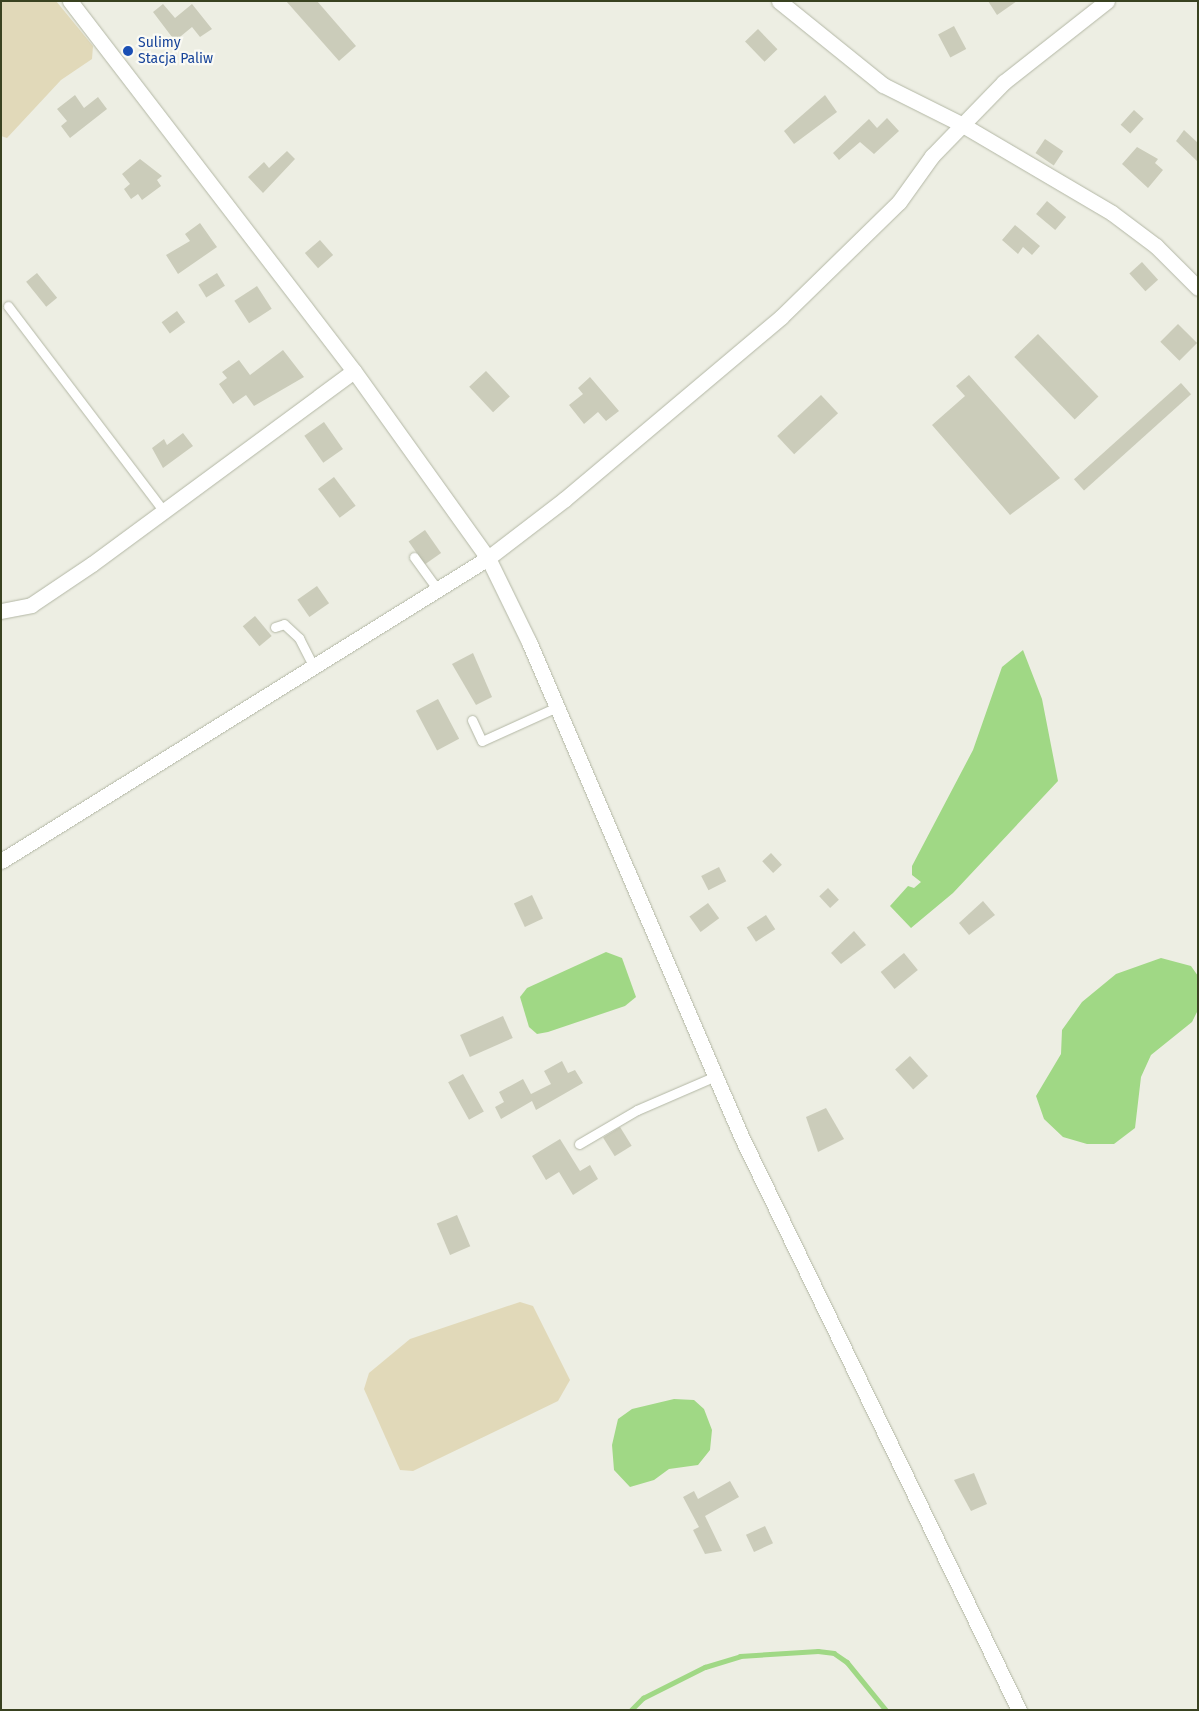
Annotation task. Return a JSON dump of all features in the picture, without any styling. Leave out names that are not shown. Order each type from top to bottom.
[{"type":"street","points":[[70,1],[354,371],[488,558],[557,707],[718,1075],[741,1136],[1019,1710]]},
{"type":"street","points":[[779,1],[860,70],[961,124],[1112,213],[1156,246],[1198,288]]},
{"type":"street","points":[[1,861],[488,558],[657,425],[781,317],[899,202],[961,124],[1004,82],[1107,1]]},
{"type":"street","points":[[1,611],[31,605],[354,371]]},
{"type":"lane","points":[[8,306],[163,510]]},
{"type":"lane","points":[[414,557],[438,590]]},
{"type":"lane","points":[[275,627],[284,624],[298,638],[314,668]]},
{"type":"lane","points":[[472,720],[482,741],[557,707]]},
{"type":"lane","points":[[579,1144],[637,1110],[718,1075]]},
{"type":"shaded area","points":[[1,1],[56,1],[93,46],[92,59],[61,80],[7,138],[1,136]]},
{"type":"shaded area","points":[[1023,650],[1042,699],[1058,781],[953,893],[911,928],[890,906],[908,886],[914,888],[921,882],[912,875],[912,866],[973,750],[1002,667]]},
{"type":"shaded area","points":[[606,952],[622,958],[636,997],[625,1006],[548,1032],[537,1034],[529,1027],[520,997],[527,988]]},
{"type":"shaded area","points":[[1161,958],[1191,966],[1198,976],[1198,1010],[1192,1022],[1151,1055],[1141,1077],[1135,1128],[1114,1144],[1087,1144],[1063,1137],[1044,1119],[1036,1096],[1061,1054],[1062,1030],[1082,1002],[1116,974]]},
{"type":"shaded area","points":[[520,1302],[533,1306],[570,1380],[558,1401],[413,1471],[400,1470],[364,1389],[369,1373],[410,1339]]},
{"type":"shaded area","points":[[674,1399],[694,1400],[704,1409],[712,1430],[710,1450],[698,1465],[669,1469],[654,1480],[630,1487],[614,1470],[612,1445],[618,1419],[632,1409]]},
{"type":"building","points":[[286,1],[317,1],[356,46],[339,61]]},
{"type":"building","points":[[988,1],[1017,1],[997,15]]},
{"type":"building","points":[[163,4],[175,18],[192,4],[212,29],[200,37],[192,27],[175,41],[153,12]]},
{"type":"building","points":[[954,26],[966,49],[950,57],[938,34]]},
{"type":"building","points":[[758,29],[777,49],[765,62],[745,42]]},
{"type":"building","points":[[75,95],[84,108],[98,97],[107,109],[70,138],[61,126],[67,121],[57,109]]},
{"type":"building","points":[[825,95],[837,112],[794,144],[784,131]]},
{"type":"building","points":[[1134,110],[1144,119],[1130,134],[1121,125]]},
{"type":"building","points":[[887,118],[899,131],[874,154],[860,142],[839,160],[833,153],[869,119],[877,128]]},
{"type":"building","points":[[1184,130],[1198,143],[1198,162],[1176,141]]},
{"type":"building","points":[[1045,139],[1063,151],[1054,165],[1035,153]]},
{"type":"building","points":[[1137,147],[1158,159],[1155,163],[1163,170],[1148,188],[1122,164]]},
{"type":"building","points":[[287,151],[295,159],[263,193],[248,177],[264,162],[269,168]]},
{"type":"building","points":[[140,159],[162,176],[157,180],[161,186],[142,200],[138,194],[131,199],[124,189],[130,184],[122,174]]},
{"type":"building","points":[[1047,201],[1066,217],[1055,230],[1036,214]]},
{"type":"building","points":[[200,223],[217,247],[178,274],[166,255],[190,241],[185,234]]},
{"type":"building","points":[[1015,225],[1040,246],[1032,255],[1023,247],[1018,254],[1002,240]]},
{"type":"building","points":[[320,240],[333,255],[318,268],[305,253]]},
{"type":"building","points":[[1142,262],[1158,280],[1145,291],[1129,273]]},
{"type":"building","points":[[37,273],[57,298],[46,307],[26,282]]},
{"type":"building","points":[[217,273],[225,286],[206,297],[198,285]]},
{"type":"building","points":[[257,286],[272,309],[249,323],[234,301]]},
{"type":"building","points":[[177,311],[185,322],[170,333],[162,322]]},
{"type":"building","points":[[1178,324],[1197,343],[1179,361],[1160,342]]},
{"type":"building","points":[[1038,334],[1098,397],[1075,420],[1014,357]]},
{"type":"building","points":[[283,350],[304,377],[254,406],[246,395],[233,404],[219,384],[227,378],[222,372],[239,360],[250,375]]},
{"type":"building","points":[[486,371],[510,397],[493,412],[469,387]]},
{"type":"building","points":[[969,375],[1060,478],[1010,515],[932,425],[965,396],[956,386]]},
{"type":"building","points":[[590,377],[619,411],[606,421],[598,412],[584,424],[569,405],[583,394],[578,388]]},
{"type":"building","points":[[1181,383],[1191,394],[1084,491],[1074,479]]},
{"type":"building","points":[[821,395],[838,413],[794,454],[777,436]]},
{"type":"building","points":[[324,422],[343,449],[323,463],[304,436]]},
{"type":"building","points":[[183,433],[193,446],[163,468],[152,448],[164,439],[167,445]]},
{"type":"building","points":[[334,477],[356,506],[340,518],[318,489]]},
{"type":"building","points":[[425,530],[441,553],[425,564],[409,541]]},
{"type":"building","points":[[317,586],[329,603],[309,617],[297,600]]},
{"type":"building","points":[[255,616],[272,636],[259,646],[243,626]]},
{"type":"building","points":[[473,653],[492,697],[476,705],[452,664]]},
{"type":"building","points":[[438,699],[459,739],[437,750],[416,711]]},
{"type":"building","points":[[771,853],[782,865],[773,873],[762,861]]},
{"type":"building","points":[[719,867],[726,881],[708,890],[701,876]]},
{"type":"building","points":[[828,888],[839,900],[830,908],[819,896]]},
{"type":"building","points":[[532,895],[543,919],[525,927],[514,903]]},
{"type":"building","points":[[983,901],[995,915],[969,935],[959,923]]},
{"type":"building","points":[[708,903],[719,918],[701,932],[689,917]]},
{"type":"building","points":[[766,915],[775,929],[756,942],[747,928]]},
{"type":"building","points":[[854,931],[866,945],[841,964],[831,953]]},
{"type":"building","points":[[904,953],[918,970],[895,989],[881,972]]},
{"type":"building","points":[[503,1016],[513,1038],[470,1057],[460,1035]]},
{"type":"building","points":[[910,1056],[928,1076],[913,1089],[895,1069]]},
{"type":"building","points":[[562,1061],[568,1073],[575,1070],[583,1083],[536,1110],[532,1101],[501,1119],[495,1107],[504,1102],[499,1092],[523,1079],[531,1094],[551,1084],[544,1071]]},
{"type":"building","points":[[463,1074],[484,1112],[469,1120],[448,1082]]},
{"type":"building","points":[[826,1108],[844,1139],[818,1152],[806,1117]]},
{"type":"building","points":[[620,1127],[632,1146],[615,1156],[603,1138]]},
{"type":"building","points":[[560,1139],[580,1171],[590,1165],[598,1179],[573,1195],[559,1172],[546,1180],[532,1156]]},
{"type":"building","points":[[457,1215],[470,1246],[450,1255],[437,1224]]},
{"type":"building","points":[[974,1473],[987,1504],[971,1511],[954,1480]]},
{"type":"building","points":[[730,1481],[739,1497],[705,1516],[722,1551],[705,1554],[693,1530],[699,1527],[683,1497],[694,1491],[698,1499]]},
{"type":"building","points":[[765,1526],[773,1543],[754,1552],[746,1535]]},
{"type":"waterway","points":[[631,1710],[643,1698],[705,1667],[740,1656],[818,1651],[834,1653],[847,1662],[886,1710]]},
{"type":"place","name":"Sulimy Stacja Paliw","points":[[128,51]]}]
